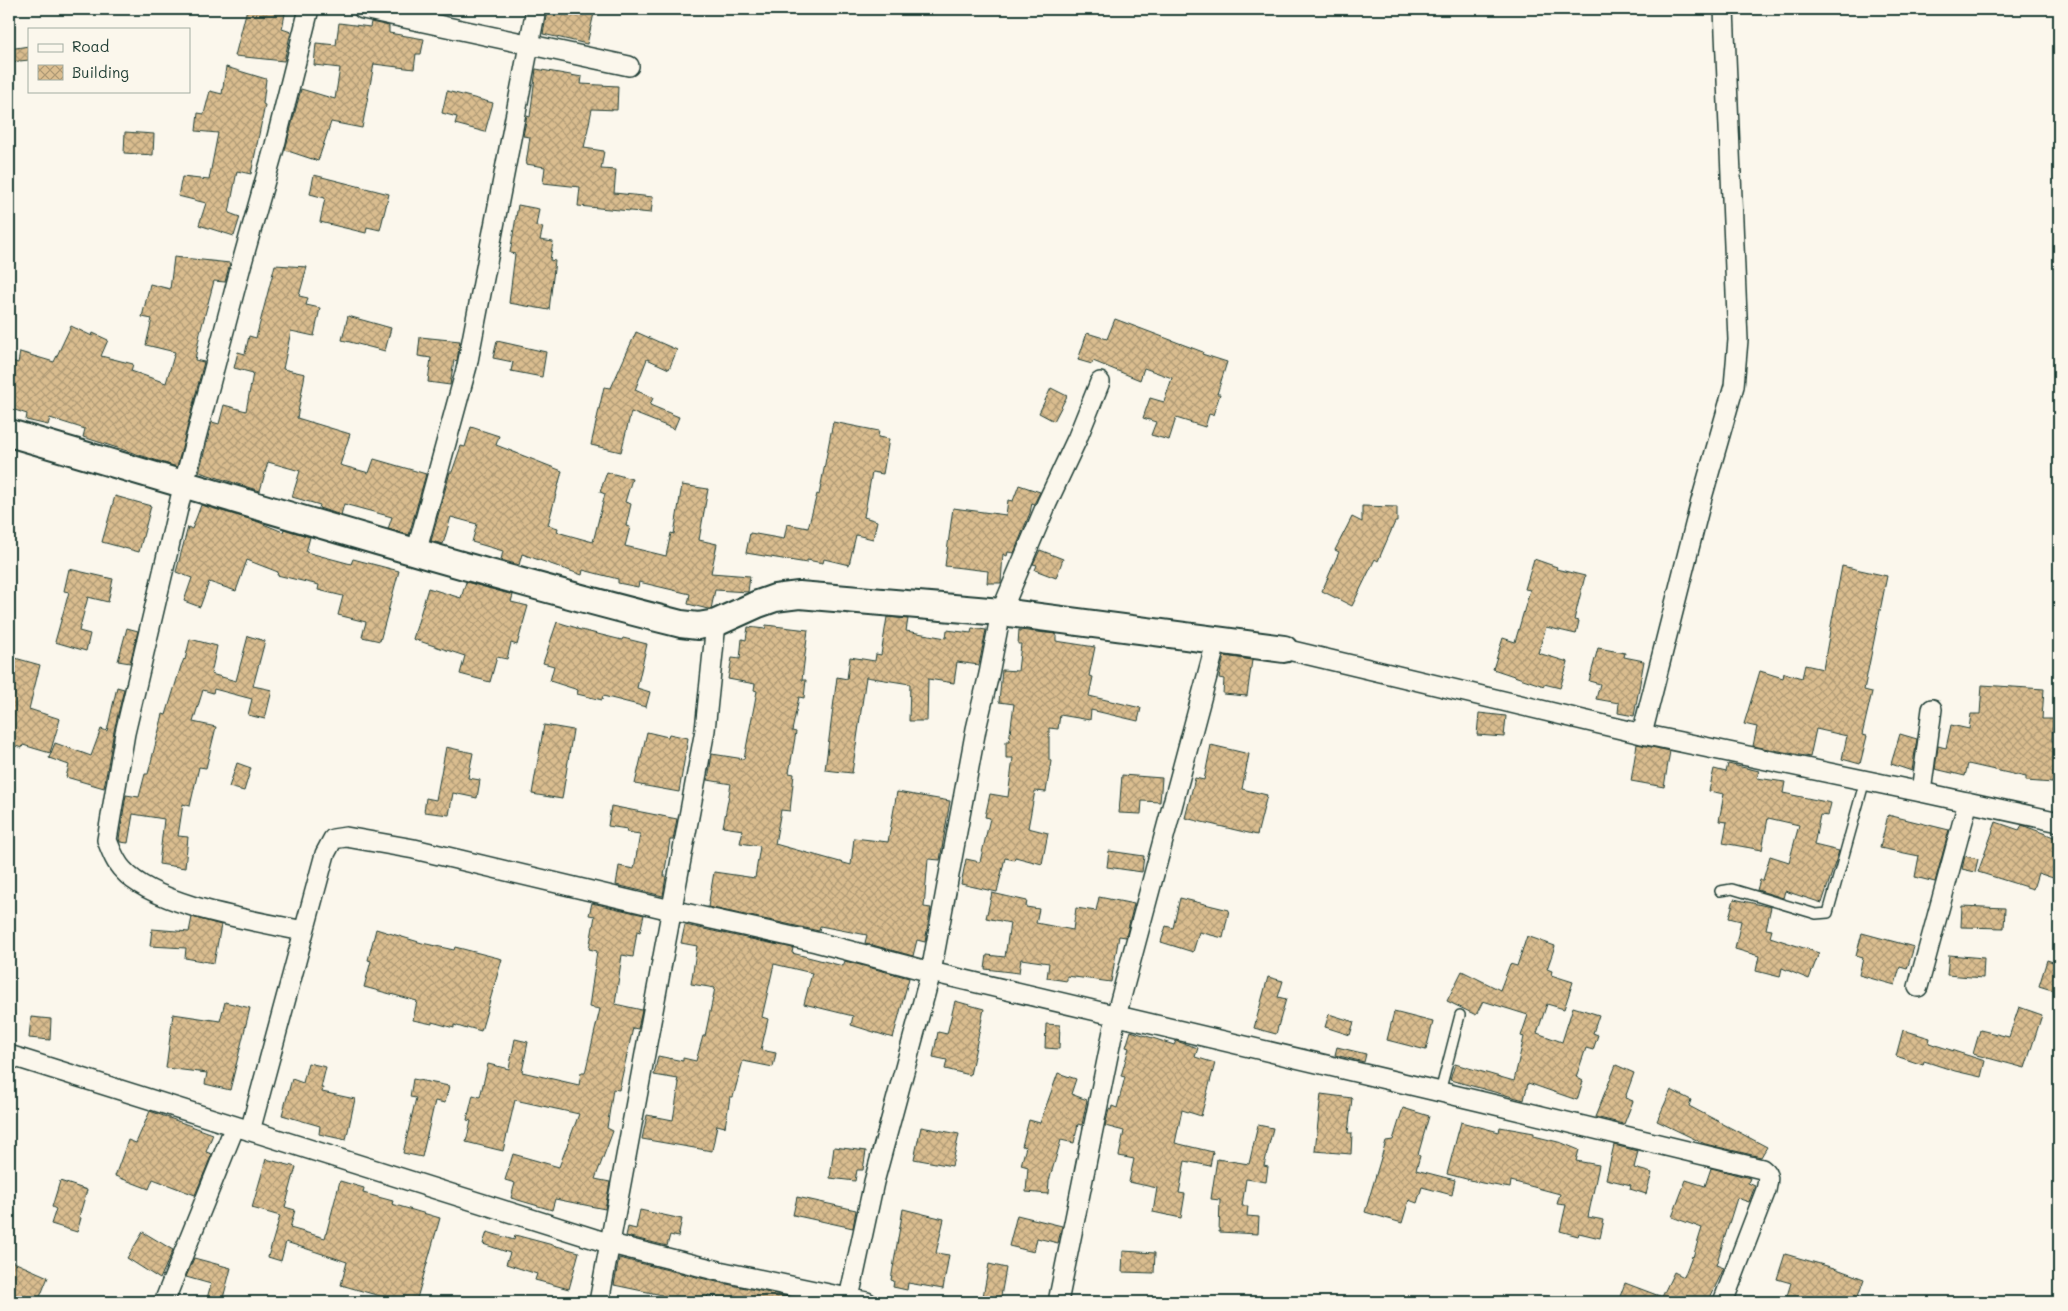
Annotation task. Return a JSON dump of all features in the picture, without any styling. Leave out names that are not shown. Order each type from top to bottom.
[{"type":"street","points":[[303,931],[232,916],[175,901],[157,894],[139,884],[123,871],[113,856],[107,840],[125,734],[184,484],[275,145],[309,9]]},
{"type":"street","points":[[363,9],[630,66]]},
{"type":"street","points":[[416,553],[468,366],[536,9]]},
{"type":"street","points":[[1642,734],[1701,501],[1734,386],[1738,340],[1724,9]]},
{"type":"street","points":[[849,1298],[874,1182],[931,972],[976,729],[1001,612],[1100,382]]},
{"type":"street","points":[[9,433],[416,553],[581,599],[681,624],[698,626],[716,623],[743,609],[775,598],[799,595],[1001,612],[1217,639],[1284,649],[1642,734],[2059,822]]},
{"type":"street","points":[[599,1302],[705,730],[716,623]]},
{"type":"street","points":[[1058,1302],[1116,1016],[1217,639]]},
{"type":"street","points":[[1921,792],[1932,709]]},
{"type":"street","points":[[1918,987],[1968,802]]},
{"type":"street","points":[[164,1302],[242,1129],[325,854],[333,838],[346,837],[414,849],[671,910],[816,942],[931,972],[1762,1169],[1766,1172],[1768,1182],[1766,1190],[1723,1302]]},
{"type":"street","points":[[9,1055],[611,1244],[719,1271],[867,1302]]},
{"type":"lane","points":[[1720,892],[1732,889],[1816,914],[1828,912],[1865,780]]},
{"type":"lane","points":[[1440,1092],[1460,1015]]},
{"type":"building","points":[[247,9],[286,9],[282,29],[291,32],[284,61],[235,56]]},
{"type":"building","points":[[570,9],[595,9],[587,44],[543,34],[547,11],[569,15]]},
{"type":"building","points":[[371,22],[389,26],[389,33],[424,39],[421,54],[416,54],[414,69],[374,64],[362,128],[331,122],[318,161],[285,150],[301,89],[335,99],[340,68],[314,65],[316,43],[336,45],[339,23],[370,27]]},
{"type":"building","points":[[28,46],[28,60],[10,62],[9,49]]},
{"type":"building","points":[[226,67],[266,79],[263,104],[265,105],[251,174],[237,171],[229,213],[240,217],[234,236],[199,225],[206,203],[178,196],[182,177],[209,180],[218,133],[196,131],[198,113],[204,114],[210,91],[222,94]]},
{"type":"building","points":[[536,69],[582,77],[581,84],[618,86],[617,110],[592,109],[584,148],[604,151],[601,169],[616,170],[614,193],[653,197],[651,213],[578,206],[580,187],[543,183],[545,167],[526,164],[530,137],[523,136],[527,116],[530,117]]},
{"type":"building","points":[[447,91],[493,103],[485,132],[455,124],[457,117],[442,113]]},
{"type":"building","points":[[125,132],[154,134],[153,155],[124,153]]},
{"type":"building","points":[[314,175],[389,194],[380,230],[367,227],[366,233],[320,222],[325,198],[310,194]]},
{"type":"building","points":[[518,205],[539,209],[536,226],[543,227],[540,240],[553,242],[550,260],[555,261],[549,310],[509,303],[515,254],[510,253]]},
{"type":"building","points":[[174,257],[230,263],[225,282],[214,281],[200,333],[195,360],[204,362],[177,467],[83,437],[85,429],[50,418],[48,425],[26,420],[27,414],[9,408],[9,393],[13,377],[9,376],[9,360],[18,363],[20,352],[54,362],[71,326],[92,336],[93,333],[108,340],[101,356],[133,364],[131,371],[166,383],[175,352],[146,345],[152,319],[142,317],[150,284],[170,289]]},
{"type":"building","points":[[275,265],[307,267],[299,296],[308,298],[306,305],[320,308],[314,336],[291,331],[283,369],[305,374],[297,418],[350,434],[340,465],[369,473],[374,459],[426,474],[409,535],[388,529],[392,517],[344,504],[341,515],[319,508],[320,505],[292,497],[300,471],[268,462],[260,491],[199,472],[212,422],[219,424],[224,405],[246,411],[253,373],[234,368],[238,352],[245,354],[249,336],[256,338]]},
{"type":"building","points":[[348,316],[391,328],[385,351],[342,340]]},
{"type":"building","points":[[1115,319],[1227,362],[1213,415],[1209,414],[1205,427],[1176,418],[1169,440],[1151,435],[1156,422],[1143,418],[1150,398],[1164,402],[1172,378],[1144,368],[1140,380],[1093,361],[1092,364],[1078,360],[1087,333],[1107,339]]},
{"type":"building","points":[[636,332],[677,350],[669,369],[647,359],[635,390],[653,398],[650,405],[679,417],[674,429],[631,412],[621,452],[591,445],[604,387],[611,388]]},
{"type":"building","points":[[420,337],[460,341],[457,361],[454,360],[450,385],[428,382],[431,358],[418,356]]},
{"type":"building","points":[[497,341],[546,352],[542,377],[511,371],[513,362],[493,358]]},
{"type":"building","points":[[1051,388],[1067,396],[1054,421],[1039,413]]},
{"type":"building","points":[[833,422],[879,431],[878,437],[889,439],[883,474],[872,472],[864,517],[877,521],[873,539],[856,535],[849,565],[824,559],[823,563],[807,560],[807,563],[746,553],[750,533],[784,539],[787,524],[808,528],[817,494],[819,495]]},
{"type":"building","points":[[471,427],[499,436],[496,445],[562,471],[548,525],[558,528],[557,532],[593,542],[605,494],[600,492],[607,472],[632,479],[625,502],[631,504],[626,526],[630,527],[625,546],[666,556],[671,533],[674,534],[682,485],[708,489],[699,540],[717,544],[711,573],[750,576],[748,592],[715,590],[711,609],[708,609],[688,604],[690,594],[639,582],[638,587],[618,583],[618,579],[583,570],[582,575],[522,554],[519,565],[501,560],[503,551],[472,542],[477,524],[451,517],[443,544],[431,541],[450,472],[452,472],[461,446],[465,447]]},
{"type":"building","points":[[1019,485],[1040,492],[1034,504],[1032,503],[1030,513],[1014,553],[1008,552],[1007,556],[1003,554],[1001,583],[987,583],[988,571],[945,566],[953,508],[1006,515],[1008,500],[1013,501]]},
{"type":"building","points":[[115,496],[151,506],[139,552],[102,542]]},
{"type":"building","points":[[201,505],[256,521],[283,532],[284,529],[310,537],[306,552],[351,564],[353,559],[399,571],[380,641],[362,637],[366,622],[338,615],[343,596],[318,590],[319,585],[277,575],[278,572],[247,560],[236,591],[209,582],[200,607],[184,601],[192,578],[176,572],[188,527],[192,529]]},
{"type":"building","points":[[1362,506],[1397,507],[1397,522],[1395,522],[1378,561],[1375,559],[1352,606],[1322,591],[1339,552],[1335,550],[1352,517],[1362,522]]},
{"type":"building","points":[[1040,550],[1063,559],[1056,578],[1035,570],[1037,565],[1033,564]]},
{"type":"building","points":[[1534,559],[1557,567],[1556,569],[1585,576],[1574,620],[1579,621],[1576,634],[1546,627],[1538,653],[1568,662],[1560,688],[1544,684],[1544,686],[1493,669],[1503,638],[1515,642],[1530,590],[1525,589]]},
{"type":"building","points":[[1842,566],[1887,576],[1864,690],[1872,692],[1862,735],[1867,736],[1860,764],[1842,759],[1847,736],[1816,729],[1810,757],[1753,746],[1757,727],[1744,724],[1760,671],[1783,678],[1784,673],[1802,678],[1805,665],[1823,669]]},
{"type":"building","points":[[69,569],[113,579],[108,602],[88,597],[79,631],[90,634],[86,651],[55,642],[69,592],[64,591]]},
{"type":"building","points":[[466,582],[513,595],[511,602],[528,606],[517,645],[511,643],[507,659],[497,657],[490,682],[460,674],[465,656],[413,639],[428,588],[461,598]]},
{"type":"building","points":[[887,617],[908,619],[906,631],[946,638],[947,630],[971,633],[972,628],[986,630],[979,665],[957,662],[954,683],[928,679],[927,721],[909,721],[910,684],[866,677],[852,773],[825,770],[837,677],[847,679],[850,657],[875,661],[876,654],[881,655]]},
{"type":"building","points":[[557,622],[622,640],[623,638],[647,644],[637,688],[650,692],[646,707],[603,696],[602,700],[577,694],[578,690],[550,681],[554,666],[543,663]]},
{"type":"building","points":[[766,625],[808,630],[802,680],[806,680],[804,698],[799,697],[792,731],[796,732],[789,773],[794,774],[790,811],[781,810],[775,844],[851,865],[854,838],[888,842],[897,792],[950,801],[940,860],[928,859],[924,907],[931,908],[925,942],[917,940],[913,956],[865,943],[867,935],[820,926],[819,931],[708,907],[714,872],[755,878],[760,846],[740,843],[743,830],[723,827],[731,784],[708,780],[712,754],[744,759],[757,691],[754,690],[755,684],[728,679],[732,658],[740,659],[742,639],[746,640],[748,627],[765,629]]},
{"type":"building","points":[[127,628],[138,631],[130,663],[118,661]]},
{"type":"building","points":[[1019,630],[1056,634],[1056,641],[1095,647],[1089,676],[1093,677],[1089,696],[1141,708],[1138,721],[1091,710],[1090,720],[1060,715],[1058,729],[1049,728],[1049,760],[1051,761],[1046,792],[1035,791],[1028,828],[1048,833],[1042,864],[1015,857],[1014,860],[1005,858],[997,892],[961,884],[966,859],[980,862],[990,818],[985,817],[990,794],[1008,797],[1013,758],[1006,758],[1006,741],[1009,741],[1014,704],[999,702],[1002,670],[1018,671],[1021,644],[1018,644]]},
{"type":"building","points":[[248,636],[265,641],[253,686],[272,690],[265,719],[248,715],[252,699],[214,689],[213,693],[203,690],[193,722],[216,727],[206,768],[199,767],[190,806],[183,804],[178,836],[188,837],[185,868],[159,864],[164,819],[133,814],[128,843],[120,842],[126,795],[139,797],[145,774],[148,774],[163,714],[166,715],[181,666],[185,660],[190,639],[217,646],[211,674],[236,681]]},
{"type":"building","points":[[1598,648],[1625,653],[1624,657],[1644,661],[1634,716],[1618,713],[1619,703],[1596,699],[1600,684],[1589,681]]},
{"type":"building","points":[[1224,656],[1252,660],[1247,696],[1223,694],[1224,679],[1219,678]]},
{"type":"building","points":[[15,658],[40,665],[29,709],[60,719],[50,753],[23,745],[22,748],[9,744],[9,708],[14,690],[9,688],[9,680]]},
{"type":"building","points":[[1982,685],[2044,689],[2042,719],[2053,719],[2052,741],[2057,741],[2053,783],[2026,781],[2026,777],[1968,764],[1965,776],[1935,769],[1938,746],[1946,748],[1951,725],[1969,729],[1971,714],[1980,714]]},
{"type":"building","points":[[117,687],[124,689],[104,788],[66,777],[69,765],[49,758],[55,743],[91,756],[101,729],[107,731]]},
{"type":"building","points":[[1479,713],[1506,716],[1504,737],[1477,735]]},
{"type":"building","points":[[544,725],[573,730],[562,799],[532,794]]},
{"type":"building","points":[[647,732],[668,737],[669,734],[688,738],[679,792],[635,784]]},
{"type":"building","points":[[1900,734],[1917,739],[1912,771],[1891,764]]},
{"type":"building","points":[[1637,744],[1670,751],[1664,787],[1631,781]]},
{"type":"building","points":[[1211,745],[1249,754],[1242,789],[1267,795],[1257,835],[1185,818],[1195,778],[1204,780]]},
{"type":"building","points":[[446,747],[473,753],[468,778],[480,780],[477,798],[453,793],[449,815],[424,812],[426,798],[436,800]]},
{"type":"building","points":[[237,763],[251,768],[244,791],[229,787]]},
{"type":"building","points":[[1728,764],[1759,771],[1757,778],[1785,782],[1783,793],[1831,803],[1828,816],[1820,815],[1814,845],[1839,851],[1822,903],[1785,891],[1783,898],[1757,890],[1760,880],[1763,880],[1770,856],[1789,862],[1799,825],[1768,818],[1762,850],[1723,843],[1727,822],[1719,821],[1724,794],[1709,791],[1714,769],[1726,772]]},
{"type":"building","points":[[1122,775],[1162,778],[1160,802],[1142,801],[1141,814],[1119,813]]},
{"type":"building","points":[[611,806],[677,819],[673,840],[670,840],[663,896],[616,885],[619,866],[634,869],[640,834],[626,832],[627,829],[608,826]]},
{"type":"building","points":[[1888,815],[1949,830],[1935,882],[1915,877],[1919,856],[1880,848]]},
{"type":"building","points":[[1996,822],[2019,830],[2022,825],[2059,839],[2059,880],[2038,873],[2033,889],[1978,872]]},
{"type":"building","points":[[1109,851],[1144,856],[1142,872],[1107,867]]},
{"type":"building","points":[[1965,856],[1978,859],[1975,872],[1962,869]]},
{"type":"building","points":[[992,893],[1027,901],[1026,907],[1039,909],[1036,923],[1073,930],[1076,908],[1096,911],[1099,897],[1134,904],[1126,937],[1119,936],[1111,982],[1067,976],[1067,981],[1047,978],[1049,963],[1021,959],[1019,973],[985,969],[987,955],[1005,957],[1010,923],[986,918]]},
{"type":"building","points":[[1180,898],[1229,910],[1223,938],[1199,932],[1193,952],[1161,942],[1166,926],[1173,928]]},
{"type":"building","points":[[1734,899],[1771,907],[1766,929],[1772,930],[1770,937],[1819,953],[1809,979],[1782,968],[1780,977],[1756,971],[1759,956],[1735,949],[1741,921],[1729,918]]},
{"type":"building","points":[[592,903],[644,915],[640,932],[637,931],[633,957],[622,955],[615,1004],[642,1010],[638,1029],[633,1028],[619,1090],[613,1089],[607,1128],[613,1131],[595,1179],[610,1182],[605,1209],[555,1199],[552,1210],[511,1198],[515,1183],[505,1180],[513,1154],[559,1167],[579,1114],[515,1100],[503,1151],[466,1142],[471,1121],[467,1120],[473,1095],[480,1097],[488,1064],[509,1069],[515,1039],[528,1042],[522,1072],[579,1085],[581,1073],[585,1073],[600,1009],[589,1007],[597,951],[589,949],[595,916],[589,915]]},
{"type":"building","points":[[1962,906],[2005,908],[2004,928],[1961,927]]},
{"type":"building","points":[[192,917],[221,925],[214,963],[185,958],[186,948],[150,946],[152,929],[189,932]]},
{"type":"building","points":[[685,925],[793,948],[792,953],[843,966],[845,961],[909,978],[893,1038],[851,1025],[853,1016],[804,1004],[812,973],[774,964],[762,1017],[768,1019],[761,1050],[776,1053],[773,1067],[743,1061],[733,1097],[730,1097],[725,1127],[717,1125],[712,1151],[642,1139],[647,1115],[673,1120],[679,1083],[677,1082],[678,1079],[654,1075],[658,1056],[683,1061],[683,1058],[696,1061],[703,1036],[705,1036],[715,988],[691,984],[697,946],[681,943]]},
{"type":"building","points":[[376,929],[422,943],[454,950],[455,947],[502,959],[481,1031],[467,1027],[467,1029],[454,1025],[454,1028],[432,1022],[432,1024],[413,1020],[417,1001],[364,987],[371,961],[368,960]]},
{"type":"building","points":[[1862,933],[1914,947],[1907,969],[1900,967],[1895,985],[1859,975],[1863,958],[1856,956]]},
{"type":"building","points":[[1527,936],[1555,946],[1547,969],[1552,971],[1551,975],[1573,982],[1564,1009],[1547,1004],[1537,1033],[1562,1042],[1573,1007],[1599,1015],[1593,1033],[1598,1035],[1593,1050],[1586,1048],[1576,1077],[1583,1081],[1577,1100],[1528,1083],[1524,1100],[1450,1080],[1455,1064],[1514,1081],[1524,1037],[1521,1036],[1528,1015],[1483,1001],[1476,1015],[1447,1001],[1462,971],[1500,990],[1510,964],[1517,966]]},
{"type":"building","points":[[1949,955],[1984,958],[1983,978],[1947,975]]},
{"type":"building","points":[[2047,960],[2059,964],[2059,978],[2055,991],[2039,986]]},
{"type":"building","points":[[1268,977],[1283,981],[1278,997],[1286,999],[1276,1034],[1254,1028]]},
{"type":"building","points":[[955,1001],[984,1009],[970,1075],[945,1069],[947,1060],[933,1057],[938,1032],[947,1034]]},
{"type":"building","points":[[225,1002],[250,1008],[230,1090],[205,1084],[207,1073],[166,1068],[173,1014],[220,1021]]},
{"type":"building","points":[[2019,1007],[2042,1015],[2025,1068],[1973,1054],[1980,1030],[2009,1037]]},
{"type":"building","points":[[1394,1012],[1433,1022],[1426,1050],[1387,1040]]},
{"type":"building","points":[[1329,1014],[1354,1022],[1350,1035],[1325,1027]]},
{"type":"building","points":[[31,1017],[51,1019],[50,1040],[29,1038]]},
{"type":"building","points":[[1046,1024],[1060,1025],[1059,1049],[1045,1048]]},
{"type":"building","points":[[1903,1030],[1930,1038],[1929,1043],[1985,1061],[1981,1077],[1924,1061],[1923,1065],[1896,1056]]},
{"type":"building","points":[[1131,1031],[1174,1045],[1176,1041],[1198,1048],[1195,1057],[1215,1063],[1201,1116],[1182,1110],[1175,1143],[1213,1152],[1210,1166],[1185,1161],[1179,1193],[1185,1194],[1181,1218],[1153,1212],[1157,1188],[1129,1182],[1134,1159],[1119,1156],[1124,1131],[1105,1126],[1109,1109],[1111,1110],[1112,1106],[1117,1108],[1125,1077],[1121,1076],[1129,1048],[1126,1047]]},
{"type":"building","points":[[1337,1047],[1366,1054],[1364,1062],[1335,1055]]},
{"type":"building","points":[[308,1063],[326,1067],[321,1088],[323,1088],[322,1092],[355,1099],[346,1140],[319,1134],[320,1126],[282,1115],[292,1079],[303,1083]]},
{"type":"building","points":[[1616,1065],[1634,1073],[1625,1098],[1633,1101],[1624,1124],[1595,1117]]},
{"type":"building","points":[[1058,1073],[1076,1079],[1071,1094],[1087,1100],[1082,1125],[1078,1124],[1074,1143],[1061,1140],[1049,1181],[1048,1194],[1026,1192],[1028,1167],[1021,1165],[1026,1147],[1022,1146],[1029,1120],[1040,1123]]},
{"type":"building","points":[[413,1079],[449,1086],[445,1103],[435,1101],[422,1157],[403,1153],[416,1098],[410,1097]]},
{"type":"building","points":[[1671,1090],[1691,1100],[1689,1106],[1767,1147],[1761,1157],[1705,1144],[1657,1121]]},
{"type":"building","points":[[1321,1094],[1352,1098],[1348,1133],[1352,1133],[1351,1154],[1315,1151]]},
{"type":"building","points":[[1403,1108],[1429,1116],[1418,1155],[1420,1156],[1416,1170],[1455,1180],[1452,1195],[1422,1187],[1417,1203],[1409,1200],[1402,1223],[1365,1212],[1386,1141],[1393,1140]]},
{"type":"building","points":[[150,1111],[213,1134],[206,1152],[212,1154],[195,1195],[153,1179],[149,1189],[115,1176],[128,1140],[136,1143]]},
{"type":"building","points":[[1461,1122],[1499,1132],[1500,1127],[1534,1133],[1534,1136],[1562,1143],[1579,1150],[1576,1161],[1599,1165],[1588,1217],[1604,1220],[1600,1238],[1579,1233],[1578,1236],[1560,1231],[1566,1205],[1557,1204],[1560,1194],[1511,1181],[1510,1188],[1447,1174]]},
{"type":"building","points":[[1258,1125],[1273,1128],[1264,1166],[1268,1167],[1266,1182],[1246,1179],[1242,1206],[1248,1206],[1247,1216],[1259,1217],[1258,1234],[1219,1232],[1220,1200],[1211,1199],[1217,1159],[1249,1164]]},
{"type":"building","points":[[921,1127],[959,1134],[952,1166],[914,1159]]},
{"type":"building","points":[[1614,1145],[1638,1151],[1634,1168],[1652,1173],[1646,1194],[1630,1189],[1631,1185],[1606,1179]]},
{"type":"building","points":[[834,1147],[866,1151],[863,1170],[857,1170],[855,1181],[830,1178]]},
{"type":"building","points":[[266,1159],[296,1167],[285,1207],[295,1210],[290,1228],[325,1238],[340,1181],[364,1188],[363,1193],[393,1201],[392,1204],[440,1218],[416,1302],[401,1302],[341,1285],[347,1262],[286,1242],[281,1261],[268,1257],[280,1216],[252,1208]]},
{"type":"building","points":[[1711,1168],[1750,1178],[1748,1183],[1755,1186],[1749,1202],[1737,1198],[1716,1265],[1724,1268],[1708,1302],[1618,1302],[1625,1283],[1662,1297],[1674,1272],[1684,1277],[1693,1257],[1702,1228],[1672,1217],[1686,1180],[1705,1186]]},
{"type":"building","points":[[60,1181],[87,1190],[79,1217],[81,1218],[77,1232],[51,1224],[56,1209],[52,1207]]},
{"type":"building","points":[[797,1197],[856,1210],[853,1228],[793,1215]]},
{"type":"building","points":[[903,1209],[944,1219],[936,1253],[949,1255],[943,1289],[908,1283],[907,1290],[893,1287],[894,1281],[891,1280]]},
{"type":"building","points":[[640,1210],[682,1219],[678,1237],[670,1235],[667,1246],[626,1236],[628,1227],[636,1229]]},
{"type":"building","points":[[1017,1215],[1062,1226],[1058,1243],[1037,1238],[1034,1252],[1009,1246]]},
{"type":"building","points":[[143,1232],[173,1250],[160,1279],[127,1258]]},
{"type":"building","points":[[487,1232],[514,1240],[515,1235],[579,1252],[569,1289],[535,1280],[537,1274],[506,1264],[510,1253],[483,1244]]},
{"type":"building","points":[[1123,1251],[1155,1253],[1154,1273],[1122,1272]]},
{"type":"building","points":[[1785,1254],[1864,1279],[1856,1302],[1785,1302],[1791,1283],[1777,1279]]},
{"type":"building","points":[[194,1258],[231,1268],[222,1302],[206,1302],[211,1284],[186,1277]]},
{"type":"building","points":[[619,1258],[717,1282],[804,1300],[804,1302],[746,1302],[708,1295],[706,1302],[660,1302],[662,1295],[614,1285]]},
{"type":"building","points":[[9,1260],[48,1277],[38,1302],[9,1302]]},
{"type":"building","points":[[989,1264],[1006,1268],[1000,1302],[982,1302]]}]
